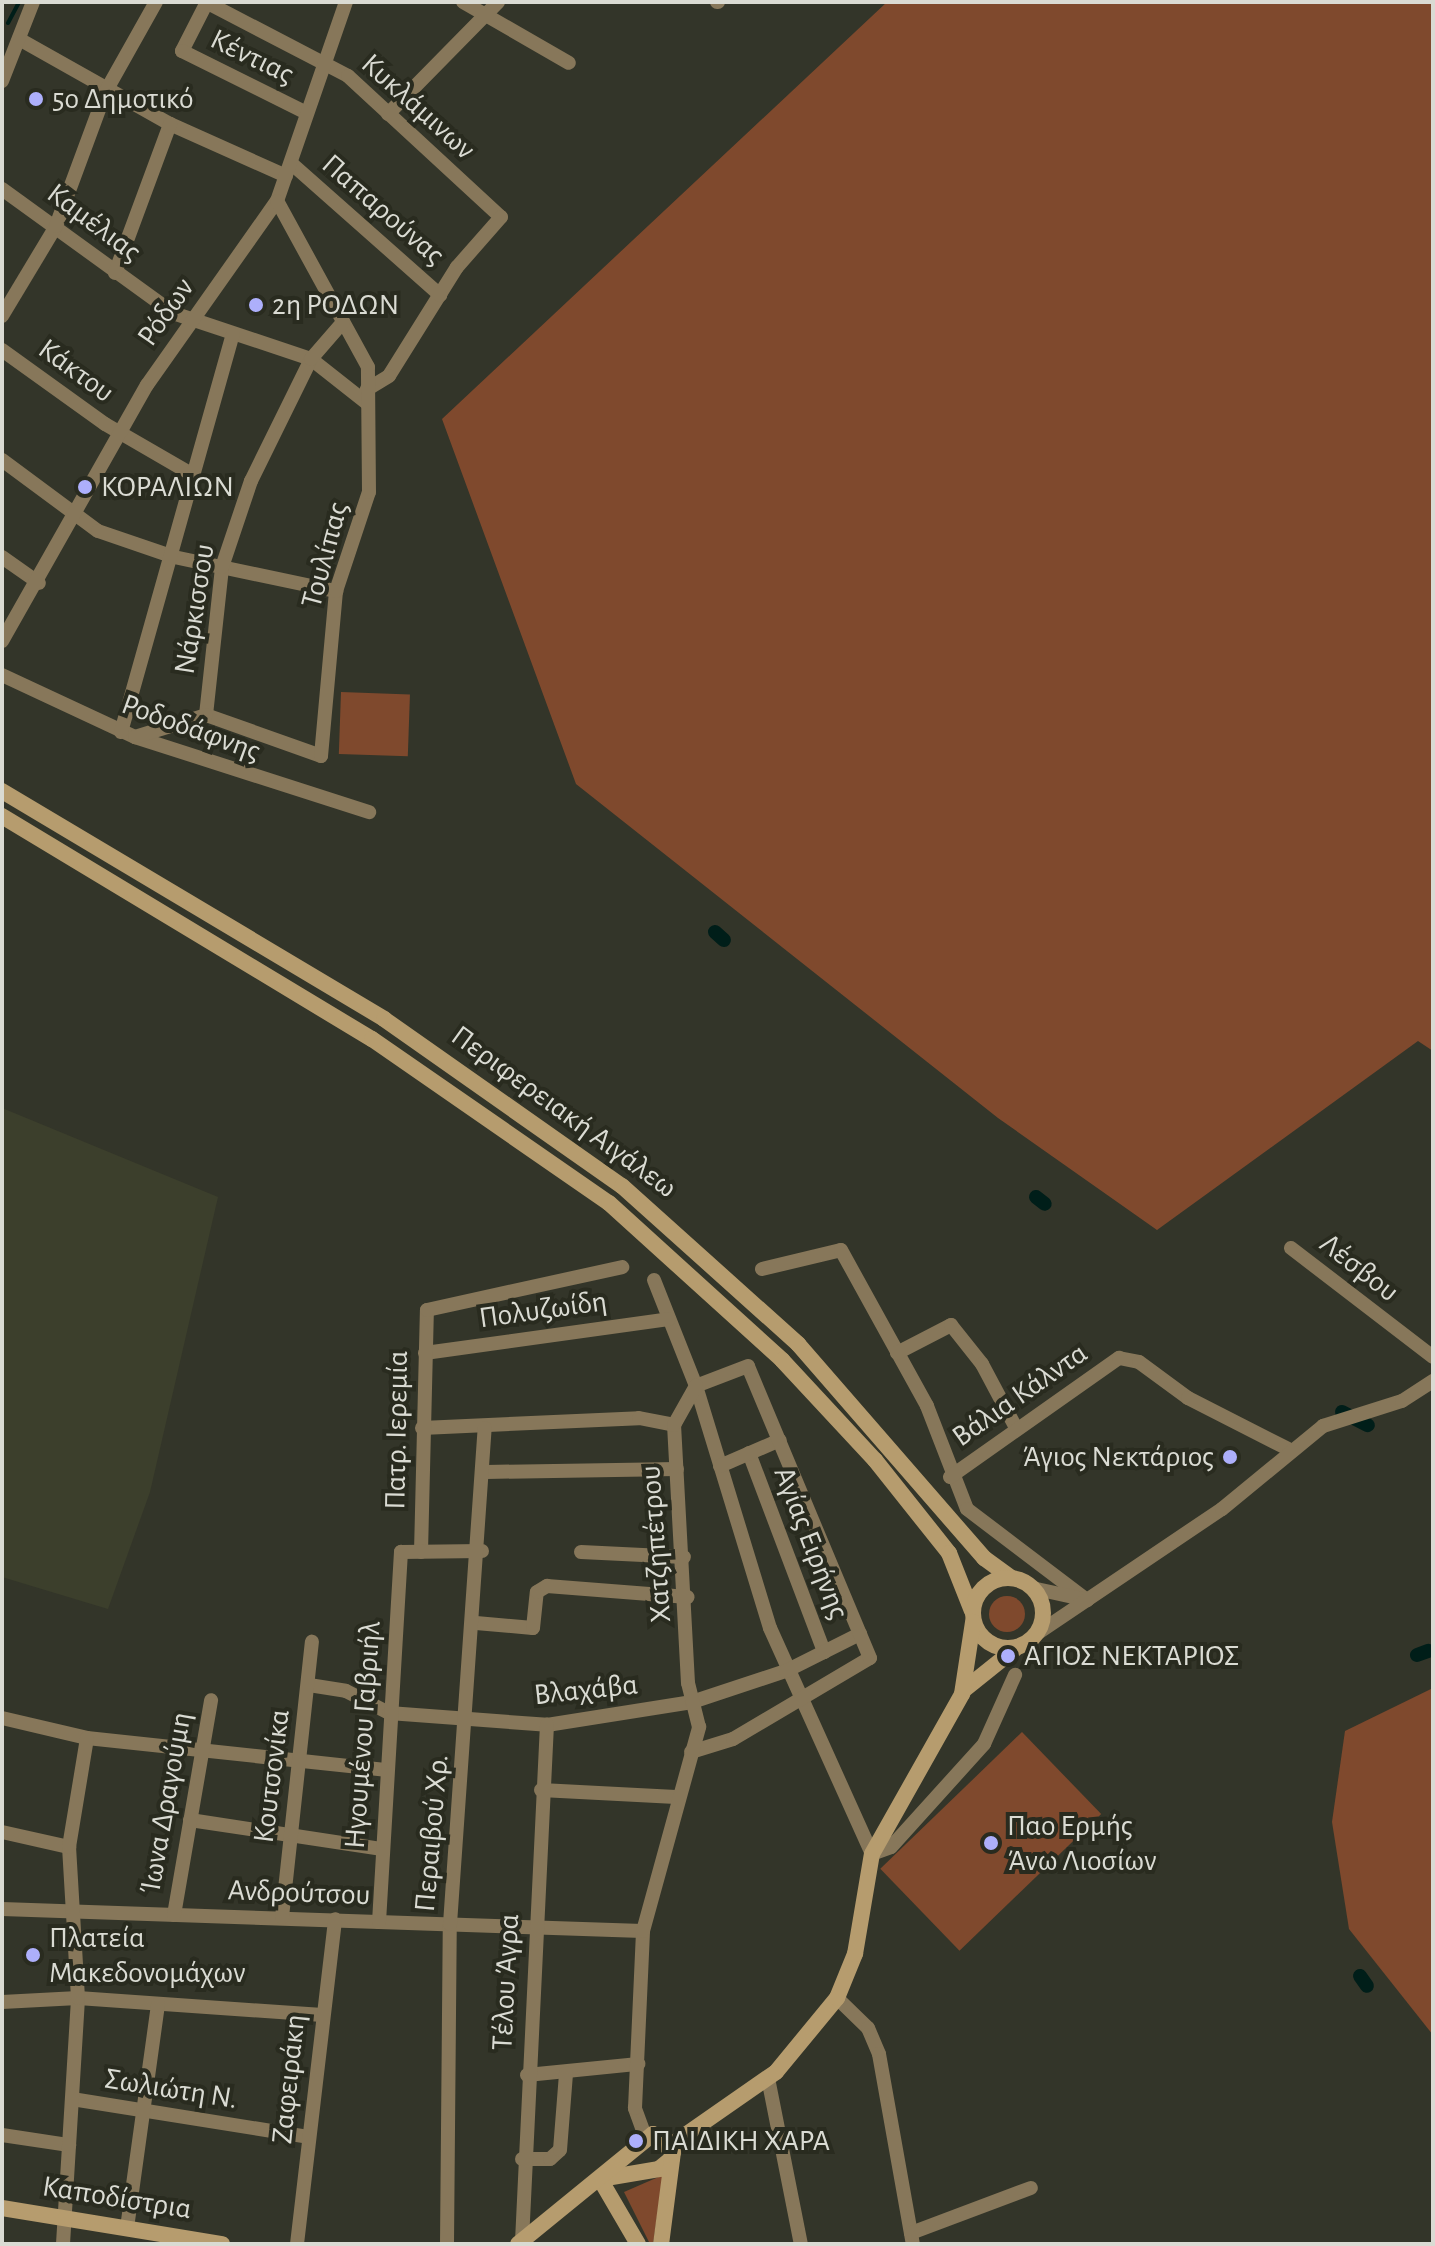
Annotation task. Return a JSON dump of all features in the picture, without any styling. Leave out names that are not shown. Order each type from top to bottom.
[{"type":"main road","name":"Περιφερειακή Αιγάλεω","points":[[2,791],[384,1019],[622,1186],[798,1344],[984,1558],[1012,1578]]},
{"type":"main road","name":"Περιφερειακή Αιγάλεω","points":[[2,816],[372,1039],[609,1203],[782,1360],[875,1460],[949,1553],[973,1616]]},
{"type":"main road","points":[[600,2179],[659,2169],[672,2152],[768,2078],[837,1998],[855,1954],[872,1854],[962,1694],[973,1616],[990,1583],[1012,1578],[1032,1588],[1042,1606],[1035,1635],[962,1694]]},
{"type":"main road","points":[[973,1616],[997,1647],[1020,1647]]},
{"type":"main road","points":[[520,2242],[600,2179],[645,2136],[660,2134],[672,2152],[661,2244]]},
{"type":"main road","points":[[600,2179],[638,2244]]},
{"type":"main road","name":"Καποδίστρια","points":[[2,2208],[222,2244]]},
{"type":"street","points":[[2,81],[33,2]]},
{"type":"street","points":[[2,316],[56,226],[106,91],[156,2]]},
{"type":"street","name":"Κυκλάμινων","points":[[206,2],[325,63],[388,114],[501,217],[440,295]]},
{"type":"street","name":"Κέντιας","points":[[206,2],[182,51],[305,112]]},
{"type":"street","name":"Ρόδων","points":[[2,641],[39,583],[75,510],[119,433],[190,322],[277,201],[305,112],[346,2]]},
{"type":"street","points":[[463,2],[492,8],[569,63]]},
{"type":"street","points":[[388,114],[492,8]]},
{"type":"street","name":"Παπαρούνας","points":[[19,39],[106,91],[170,124],[289,170],[440,295]]},
{"type":"street","points":[[115,273],[170,124]]},
{"type":"street","name":"Καμέλιας","points":[[2,189],[56,226],[115,273],[190,322],[311,359],[367,396]]},
{"type":"street","points":[[277,201],[343,322]]},
{"type":"street","points":[[367,396],[389,376],[440,295]]},
{"type":"street","name":"Νάρκισσου","points":[[128,734],[206,715],[222,567],[251,481],[311,359],[343,322]]},
{"type":"street","name":"Τουλίπας","points":[[206,715],[321,756],[336,591],[369,492],[368,367],[343,322]]},
{"type":"street","points":[[128,734],[193,475],[233,334]]},
{"type":"street","name":"Κάκτου","points":[[2,350],[119,433],[193,475]]},
{"type":"street","points":[[2,460],[75,510],[98,531],[174,557],[336,591]]},
{"type":"street","points":[[2,557],[39,583]]},
{"type":"street","name":"Ροδοδάφνης","points":[[2,675],[128,734],[369,812]]},
{"type":"street","name":"Λέσβου","points":[[1291,1248],[1433,1357]]},
{"type":"street","points":[[762,1269],[841,1250],[936,1426],[950,1477],[981,1523],[1087,1600]]},
{"type":"street","name":"Πατρ. Ιερεμία","points":[[421,1552],[427,1310],[622,1267]]},
{"type":"street","points":[[654,1280],[696,1386],[786,1671],[872,1854],[891,1847],[984,1744],[1015,1675]]},
{"type":"street","name":"Πολυζωίδη","points":[[425,1353],[669,1319]]},
{"type":"street","points":[[897,1353],[951,1325],[982,1364],[1016,1428]]},
{"type":"street","name":"Βάλια Κάλντα","points":[[950,1477],[1109,1363],[1129,1358],[1288,1449]]},
{"type":"street","points":[[691,1752],[733,1739],[865,1664],[860,1634],[748,1366],[696,1386]]},
{"type":"street","points":[[1035,1635],[1222,1509],[1288,1449],[1323,1426],[1344,1424],[1433,1381]]},
{"type":"street","name":"Χατζηπέτρου","points":[[645,2136],[635,2108],[643,1931],[676,1797],[699,1727],[692,1702],[688,1597],[674,1425],[696,1386]]},
{"type":"street","points":[[422,1428],[485,1428],[639,1418],[674,1425]]},
{"type":"street","name":"Περαιβού Χρ.","points":[[447,2244],[450,1924],[482,1551],[485,1428]]},
{"type":"street","points":[[720,1466],[780,1440]]},
{"type":"street","name":"Αγίας Ειρήνης","points":[[749,1453],[824,1652]]},
{"type":"street","points":[[486,1472],[677,1469]]},
{"type":"street","points":[[421,1552],[482,1551]]},
{"type":"street","name":"Ηγουμένου Γαβριήλ","points":[[379,1922],[385,1770],[401,1552],[421,1552]]},
{"type":"street","points":[[581,1552],[684,1557]]},
{"type":"street","points":[[476,1623],[533,1628],[537,1592],[547,1586],[688,1597]]},
{"type":"street","points":[[1032,1588],[1087,1600]]},
{"type":"street","name":"Βλαχάβα","points":[[309,1685],[346,1691],[389,1713],[547,1725],[692,1702],[786,1671],[860,1634]]},
{"type":"street","name":"Κουτσονίκα","points":[[282,1917],[302,1762],[312,1642]]},
{"type":"street","name":"Ίωνα Δραγούμη","points":[[174,1915],[211,1700]]},
{"type":"street","points":[[2,1718],[87,1738],[202,1746],[302,1762],[385,1770]]},
{"type":"street","name":"Τέλου Άγρα","points":[[520,2242],[541,1790],[547,1725]]},
{"type":"street","points":[[63,2244],[78,1998],[69,1847],[87,1738]]},
{"type":"street","points":[[541,1790],[676,1797]]},
{"type":"street","points":[[190,1820],[381,1849]]},
{"type":"street","points":[[2,1832],[69,1847]]},
{"type":"street","name":"Ανδρούτσου","points":[[2,1909],[643,1931]]},
{"type":"street","name":"Ζαφειράκη","points":[[297,2244],[335,1919]]},
{"type":"street","points":[[2,2002],[78,1998],[322,2015]]},
{"type":"street","points":[[837,1998],[868,2028],[879,2054],[912,2238],[1031,2188]]},
{"type":"street","points":[[127,2228],[158,2004]]},
{"type":"street","points":[[527,2075],[638,2064]]},
{"type":"street","points":[[522,2159],[550,2159],[560,2150],[566,2073]]},
{"type":"street","points":[[768,2078],[801,2244]]},
{"type":"street","name":"Σωλιώτη Ν.","points":[[72,2099],[308,2137]]},
{"type":"street","points":[[2,2135],[69,2145]]},
{"type":"shaded area","points":[[887,2],[1433,2],[1433,1051],[1418,1041],[1157,1230],[998,1118],[576,784],[442,419]]},
{"type":"shaded area","points":[[341,692],[410,694],[408,756],[339,754]]},
{"type":"shaded area","points":[[2,1108],[218,1197],[150,1492],[108,1609],[2,1577]]},
{"type":"shaded area","points":[[1007,1596],[1020,1601],[1025,1614],[1020,1627],[1007,1632],[994,1627],[989,1614],[994,1601]]},
{"type":"shaded area","points":[[1433,1688],[1433,2035],[1349,1929],[1332,1822],[1345,1731]]},
{"type":"shaded area","name":"Παο Ερμής Άνω Λιοσίων","points":[[1022,1732],[1101,1814],[959,1951],[880,1869]]},
{"type":"shaded area","points":[[663,2175],[653,2244],[650,2244],[624,2192]]},
{"type":"waterway","points":[[8,23],[19,2]]},
{"type":"waterway","points":[[715,932],[724,940]]},
{"type":"waterway","points":[[1036,1197],[1045,1204]]},
{"type":"waterway","points":[[1342,1412],[1368,1425]]},
{"type":"waterway","points":[[1417,1655],[1428,1651]]},
{"type":"waterway","points":[[1360,1976],[1367,1986]]},
{"type":"place","name":"5ο Δημοτικό","points":[[36,99]]},
{"type":"place","name":"2η ΡΟΔΩΝ","points":[[256,305]]},
{"type":"place","name":"ΚΟΡΑΛΙΩΝ","points":[[85,487]]},
{"type":"place","name":"Άγιος Νεκτάριος","points":[[1230,1457]]},
{"type":"place","name":"ΑΓΙΟΣ ΝΕΚΤΑΡΙΟΣ","points":[[1008,1656]]},
{"type":"place","name":"Παο Ερμής Άνω Λιοσίων","points":[[991,1843]]},
{"type":"place","name":"Πλατεία Μακεδονομάχων","points":[[33,1955]]},
{"type":"place","name":"ΠΑΙΔΙΚΗ ΧΑΡΑ","points":[[636,2141]]}]
